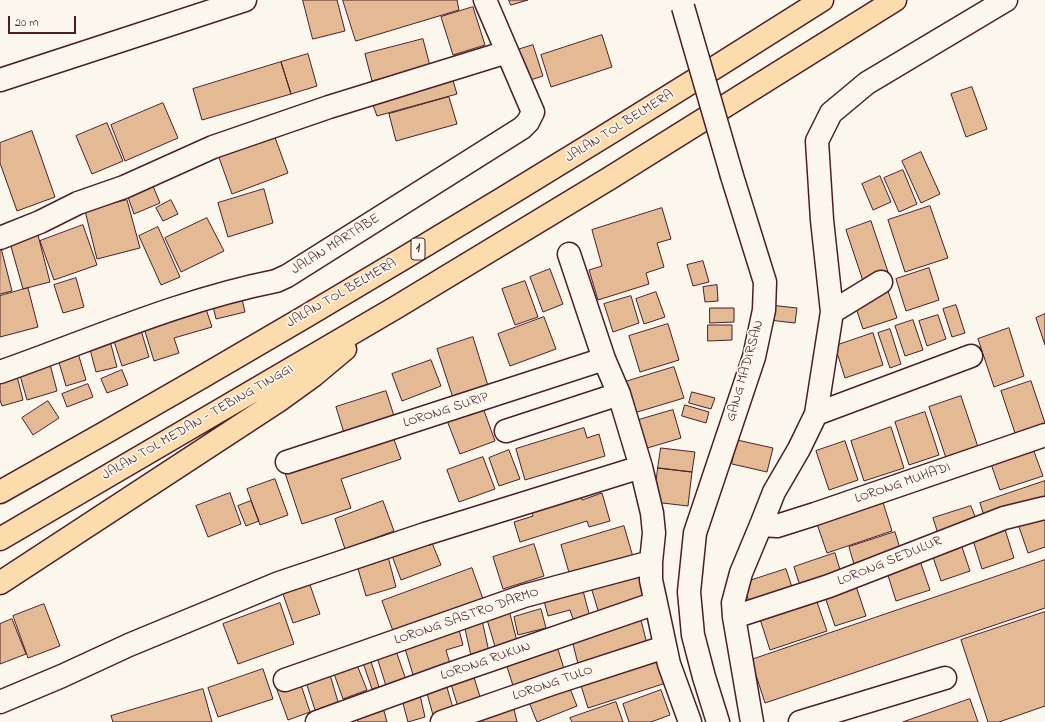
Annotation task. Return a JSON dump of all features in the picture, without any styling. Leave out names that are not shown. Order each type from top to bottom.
[{"type":"highway","name":"JALAN TOL BELMERA","points":[[0,492],[378,274],[596,143],[822,0]]},
{"type":"highway","points":[[0,583],[278,401],[314,375],[395,308],[610,178],[894,0]]},
{"type":"highway","name":"JALAN TOL MEDAN - TEBING TINGGI","points":[[0,539],[395,308]]},
{"type":"street","points":[[0,80],[245,0]]},
{"type":"street","name":"JALAN MARTABE","points":[[0,372],[192,302],[276,281],[288,276],[522,128],[528,122],[533,112],[486,0]]},
{"type":"street","points":[[752,722],[734,617],[733,603],[741,574],[774,492],[799,449],[816,414],[832,312],[822,220],[817,141],[831,113],[867,83],[1006,0]]},
{"type":"street","name":"GANG MADIRSAN","points":[[682,4],[732,176],[765,282],[764,310],[754,357],[695,533],[689,592],[693,635],[718,722]]},
{"type":"street","points":[[0,238],[213,147],[317,111],[507,52]]},
{"type":"street","points":[[569,254],[604,360],[619,394],[641,467],[652,512],[654,533],[651,580],[668,664],[690,722]]},
{"type":"street","points":[[832,312],[881,282]]},
{"type":"street","points":[[816,414],[971,356]]},
{"type":"street","name":"LORONG SURIP","points":[[287,462],[604,360]]},
{"type":"street","points":[[506,430],[619,394]]},
{"type":"street","name":"LORONG MUHADI","points":[[761,525],[777,526],[816,514],[1045,435]]},
{"type":"street","points":[[0,702],[62,676],[129,645],[279,583],[425,534],[641,467]]},
{"type":"street","name":"LORONG SEDULUR","points":[[734,617],[829,586],[1004,518],[1045,508]]},
{"type":"street","name":"LORONG SASTRO DARMO","points":[[285,680],[524,596],[651,562]]},
{"type":"street","name":"LORONG RUKUN","points":[[317,722],[444,676],[656,603]]},
{"type":"street","name":"LORONG TULO","points":[[442,722],[554,683],[665,647]]},
{"type":"street","points":[[800,722],[944,678]]},
{"type":"building","points":[[303,0],[337,0],[345,31],[313,39]]},
{"type":"building","points":[[343,0],[457,0],[459,10],[356,41]]},
{"type":"building","points":[[509,0],[528,0],[511,5]]},
{"type":"building","points":[[473,7],[485,45],[453,55],[441,17]]},
{"type":"building","points":[[602,35],[612,67],[551,87],[541,55]]},
{"type":"building","points":[[423,39],[430,66],[372,81],[365,54]]},
{"type":"building","points":[[533,45],[543,76],[524,82],[514,51]]},
{"type":"building","points":[[308,54],[317,86],[291,94],[281,62]]},
{"type":"building","points":[[281,62],[291,94],[202,120],[193,89]]},
{"type":"building","points":[[451,74],[457,94],[377,116],[370,97]]},
{"type":"building","points":[[972,87],[987,129],[966,137],[951,94]]},
{"type":"building","points":[[449,97],[457,124],[396,141],[389,114]]},
{"type":"building","points":[[163,103],[178,138],[125,161],[111,125]]},
{"type":"building","points":[[107,123],[123,161],[92,174],[76,136]]},
{"type":"building","points":[[32,131],[55,197],[17,211],[0,163],[0,143]]},
{"type":"building","points":[[273,132],[288,173],[232,194],[217,152]]},
{"type":"building","points":[[921,152],[940,194],[921,203],[902,161]]},
{"type":"building","points":[[903,170],[917,204],[899,212],[884,178]]},
{"type":"building","points":[[880,176],[891,202],[873,210],[862,184]]},
{"type":"building","points":[[153,186],[160,203],[134,214],[128,197]]},
{"type":"building","points":[[264,189],[273,223],[228,237],[218,203]]},
{"type":"building","points":[[127,200],[140,248],[97,259],[85,211]]},
{"type":"building","points":[[171,200],[178,214],[163,221],[156,208]]},
{"type":"building","points":[[930,206],[948,258],[905,272],[888,220]]},
{"type":"building","points":[[662,208],[671,239],[657,243],[664,267],[646,273],[649,284],[598,300],[589,270],[602,266],[592,230]]},
{"type":"building","points":[[207,218],[224,251],[181,272],[165,238]]},
{"type":"building","points":[[871,221],[888,272],[863,281],[846,230]]},
{"type":"building","points":[[83,225],[97,265],[54,280],[40,241]]},
{"type":"building","points":[[158,227],[180,277],[161,285],[139,236]]},
{"type":"building","points":[[38,235],[50,282],[23,289],[10,243]]},
{"type":"building","points":[[0,244],[12,291],[0,294]]},
{"type":"building","points":[[703,261],[709,282],[693,286],[687,265]]},
{"type":"building","points":[[929,268],[939,300],[906,311],[896,279]]},
{"type":"building","points":[[550,269],[563,304],[543,312],[530,277]]},
{"type":"building","points":[[76,278],[84,307],[63,313],[54,285]]},
{"type":"building","points":[[525,281],[538,317],[515,325],[502,289]]},
{"type":"building","points":[[717,285],[718,301],[705,302],[703,287]]},
{"type":"building","points":[[28,288],[38,327],[0,337],[0,296]]},
{"type":"building","points":[[888,291],[897,318],[863,329],[854,302]]},
{"type":"building","points":[[656,292],[665,317],[644,324],[636,299]]},
{"type":"building","points":[[241,295],[245,312],[216,319],[212,302]]},
{"type":"building","points":[[631,296],[639,323],[613,332],[604,304]]},
{"type":"building","points":[[770,305],[797,308],[795,323],[769,320]]},
{"type":"building","points":[[956,305],[965,333],[952,337],[943,309]]},
{"type":"building","points":[[205,306],[212,327],[174,338],[179,353],[154,361],[143,325]]},
{"type":"building","points":[[710,308],[734,308],[734,322],[710,323]]},
{"type":"building","points":[[1045,314],[1045,345],[1036,318]]},
{"type":"building","points":[[938,315],[946,339],[927,346],[919,321]]},
{"type":"building","points":[[544,317],[556,349],[510,366],[498,334]]},
{"type":"building","points":[[913,320],[923,350],[905,356],[895,326]]},
{"type":"building","points":[[668,324],[679,360],[640,372],[629,336]]},
{"type":"building","points":[[708,325],[732,325],[732,340],[708,341]]},
{"type":"building","points":[[140,327],[149,357],[122,366],[112,335]]},
{"type":"building","points":[[1009,328],[1024,376],[994,387],[978,339]]},
{"type":"building","points":[[890,329],[901,364],[890,368],[878,333]]},
{"type":"building","points":[[873,333],[883,365],[845,378],[835,346]]},
{"type":"building","points":[[109,337],[117,367],[96,372],[88,342]]},
{"type":"building","points":[[473,337],[489,389],[454,401],[437,349]]},
{"type":"building","points":[[78,353],[86,380],[66,386],[58,359]]},
{"type":"building","points":[[431,360],[441,386],[402,401],[392,374]]},
{"type":"building","points":[[50,364],[57,391],[27,400],[19,372]]},
{"type":"building","points":[[674,367],[684,398],[634,413],[625,382]]},
{"type":"building","points":[[122,370],[128,385],[107,393],[101,379]]},
{"type":"building","points":[[17,376],[23,400],[2,406],[0,400],[0,381]]},
{"type":"building","points":[[1031,381],[1045,423],[1015,433],[1001,391]]},
{"type":"building","points":[[88,384],[93,397],[67,407],[62,394]]},
{"type":"building","points":[[386,391],[395,419],[345,436],[336,407]]},
{"type":"building","points":[[692,392],[715,398],[711,409],[689,403]]},
{"type":"building","points":[[961,396],[978,447],[946,458],[929,407]]},
{"type":"building","points":[[48,401],[59,418],[33,435],[22,418]]},
{"type":"building","points":[[482,405],[495,441],[460,454],[446,418]]},
{"type":"building","points":[[685,405],[709,412],[706,423],[682,416]]},
{"type":"building","points":[[673,410],[681,438],[644,449],[635,421]]},
{"type":"building","points":[[925,412],[939,455],[909,465],[895,422]]},
{"type":"building","points":[[891,427],[904,468],[864,481],[851,441]]},
{"type":"building","points":[[584,428],[587,438],[599,434],[605,456],[525,480],[516,449]]},
{"type":"building","points":[[392,434],[401,459],[341,479],[351,508],[302,524],[284,470]]},
{"type":"building","points":[[737,440],[773,448],[767,472],[732,464]]},
{"type":"building","points":[[845,441],[858,480],[829,490],[816,451]]},
{"type":"building","points":[[1032,446],[1043,476],[1000,490],[990,461]]},
{"type":"building","points":[[661,448],[695,452],[692,472],[658,468]]},
{"type":"building","points":[[509,450],[520,479],[499,486],[489,458]]},
{"type":"building","points":[[483,457],[495,489],[459,502],[447,470]]},
{"type":"building","points":[[658,468],[692,472],[688,506],[654,502]]},
{"type":"building","points":[[275,479],[288,515],[260,525],[247,489]]},
{"type":"building","points":[[1045,481],[1045,502],[986,522],[980,503]]},
{"type":"building","points":[[230,493],[241,524],[208,537],[196,506]]},
{"type":"building","points":[[580,493],[582,500],[602,493],[610,521],[589,527],[587,521],[520,542],[514,522],[533,516],[531,509]]},
{"type":"building","points":[[881,496],[892,531],[827,553],[815,518]]},
{"type":"building","points":[[251,501],[259,521],[246,526],[238,506]]},
{"type":"building","points":[[383,501],[394,531],[345,549],[335,519]]},
{"type":"building","points":[[971,506],[978,524],[939,537],[933,518]]},
{"type":"building","points":[[1045,515],[1045,547],[1028,553],[1018,524]]},
{"type":"building","points":[[1003,523],[1014,558],[982,569],[971,534]]},
{"type":"building","points":[[624,526],[633,557],[570,576],[561,545]]},
{"type":"building","points":[[895,532],[902,555],[856,571],[849,547]]},
{"type":"building","points":[[430,538],[441,565],[401,580],[391,553]]},
{"type":"building","points":[[959,538],[970,571],[941,581],[930,548]]},
{"type":"building","points":[[534,544],[544,576],[503,589],[493,557]]},
{"type":"building","points":[[387,553],[396,587],[366,596],[356,562]]},
{"type":"building","points":[[835,553],[841,573],[800,586],[794,567]]},
{"type":"building","points":[[919,558],[930,590],[896,601],[886,569]]},
{"type":"building","points":[[1045,560],[1045,608],[765,703],[751,660]]},
{"type":"building","points":[[472,568],[483,599],[393,631],[382,601]]},
{"type":"building","points":[[640,568],[652,604],[601,620],[590,584]]},
{"type":"building","points":[[786,569],[793,590],[750,605],[743,583]]},
{"type":"building","points":[[309,582],[320,614],[293,623],[282,591]]},
{"type":"building","points":[[855,583],[866,616],[835,626],[824,594]]},
{"type":"building","points":[[582,587],[591,621],[575,625],[570,610],[548,616],[543,597]]},
{"type":"building","points":[[814,593],[827,631],[770,650],[758,613]]},
{"type":"building","points":[[280,603],[294,644],[238,664],[223,624]]},
{"type":"building","points":[[44,604],[60,646],[28,658],[13,616]]},
{"type":"building","points":[[541,609],[546,628],[518,635],[514,617]]},
{"type":"building","points":[[509,610],[518,645],[496,650],[486,616]]},
{"type":"building","points":[[1045,612],[1045,706],[999,722],[988,722],[961,640]]},
{"type":"building","points":[[640,616],[647,644],[578,664],[571,636]]},
{"type":"building","points":[[12,619],[26,654],[0,664],[0,624]]},
{"type":"building","points":[[482,620],[489,652],[471,656],[464,624]]},
{"type":"building","points":[[458,626],[463,645],[446,650],[451,667],[414,678],[403,642]]},
{"type":"building","points":[[555,640],[566,675],[515,692],[504,657]]},
{"type":"building","points":[[395,648],[406,680],[386,686],[376,654]]},
{"type":"building","points":[[657,652],[666,683],[588,708],[578,676]]},
{"type":"building","points":[[369,655],[379,687],[372,689],[361,657]]},
{"type":"building","points":[[355,660],[367,690],[343,699],[332,668]]},
{"type":"building","points":[[328,668],[339,705],[316,713],[304,676]]},
{"type":"building","points":[[263,669],[273,699],[218,717],[208,688]]},
{"type":"building","points":[[473,674],[481,700],[458,707],[450,681]]},
{"type":"building","points":[[299,679],[310,712],[288,720],[276,687]]},
{"type":"building","points":[[567,681],[577,706],[537,722],[527,697]]},
{"type":"building","points":[[446,684],[453,708],[433,715],[426,690]]},
{"type":"building","points":[[203,689],[212,722],[113,722],[111,716]]},
{"type":"building","points":[[661,690],[670,715],[651,722],[629,722],[623,704]]},
{"type":"building","points":[[419,691],[425,717],[408,722],[401,696]]},
{"type":"building","points":[[970,699],[978,722],[903,722]]},
{"type":"building","points":[[616,702],[623,722],[572,722],[570,718]]},
{"type":"building","points":[[513,705],[517,722],[461,722]]},
{"type":"building","points":[[384,711],[387,722],[358,722],[357,718]]}]
